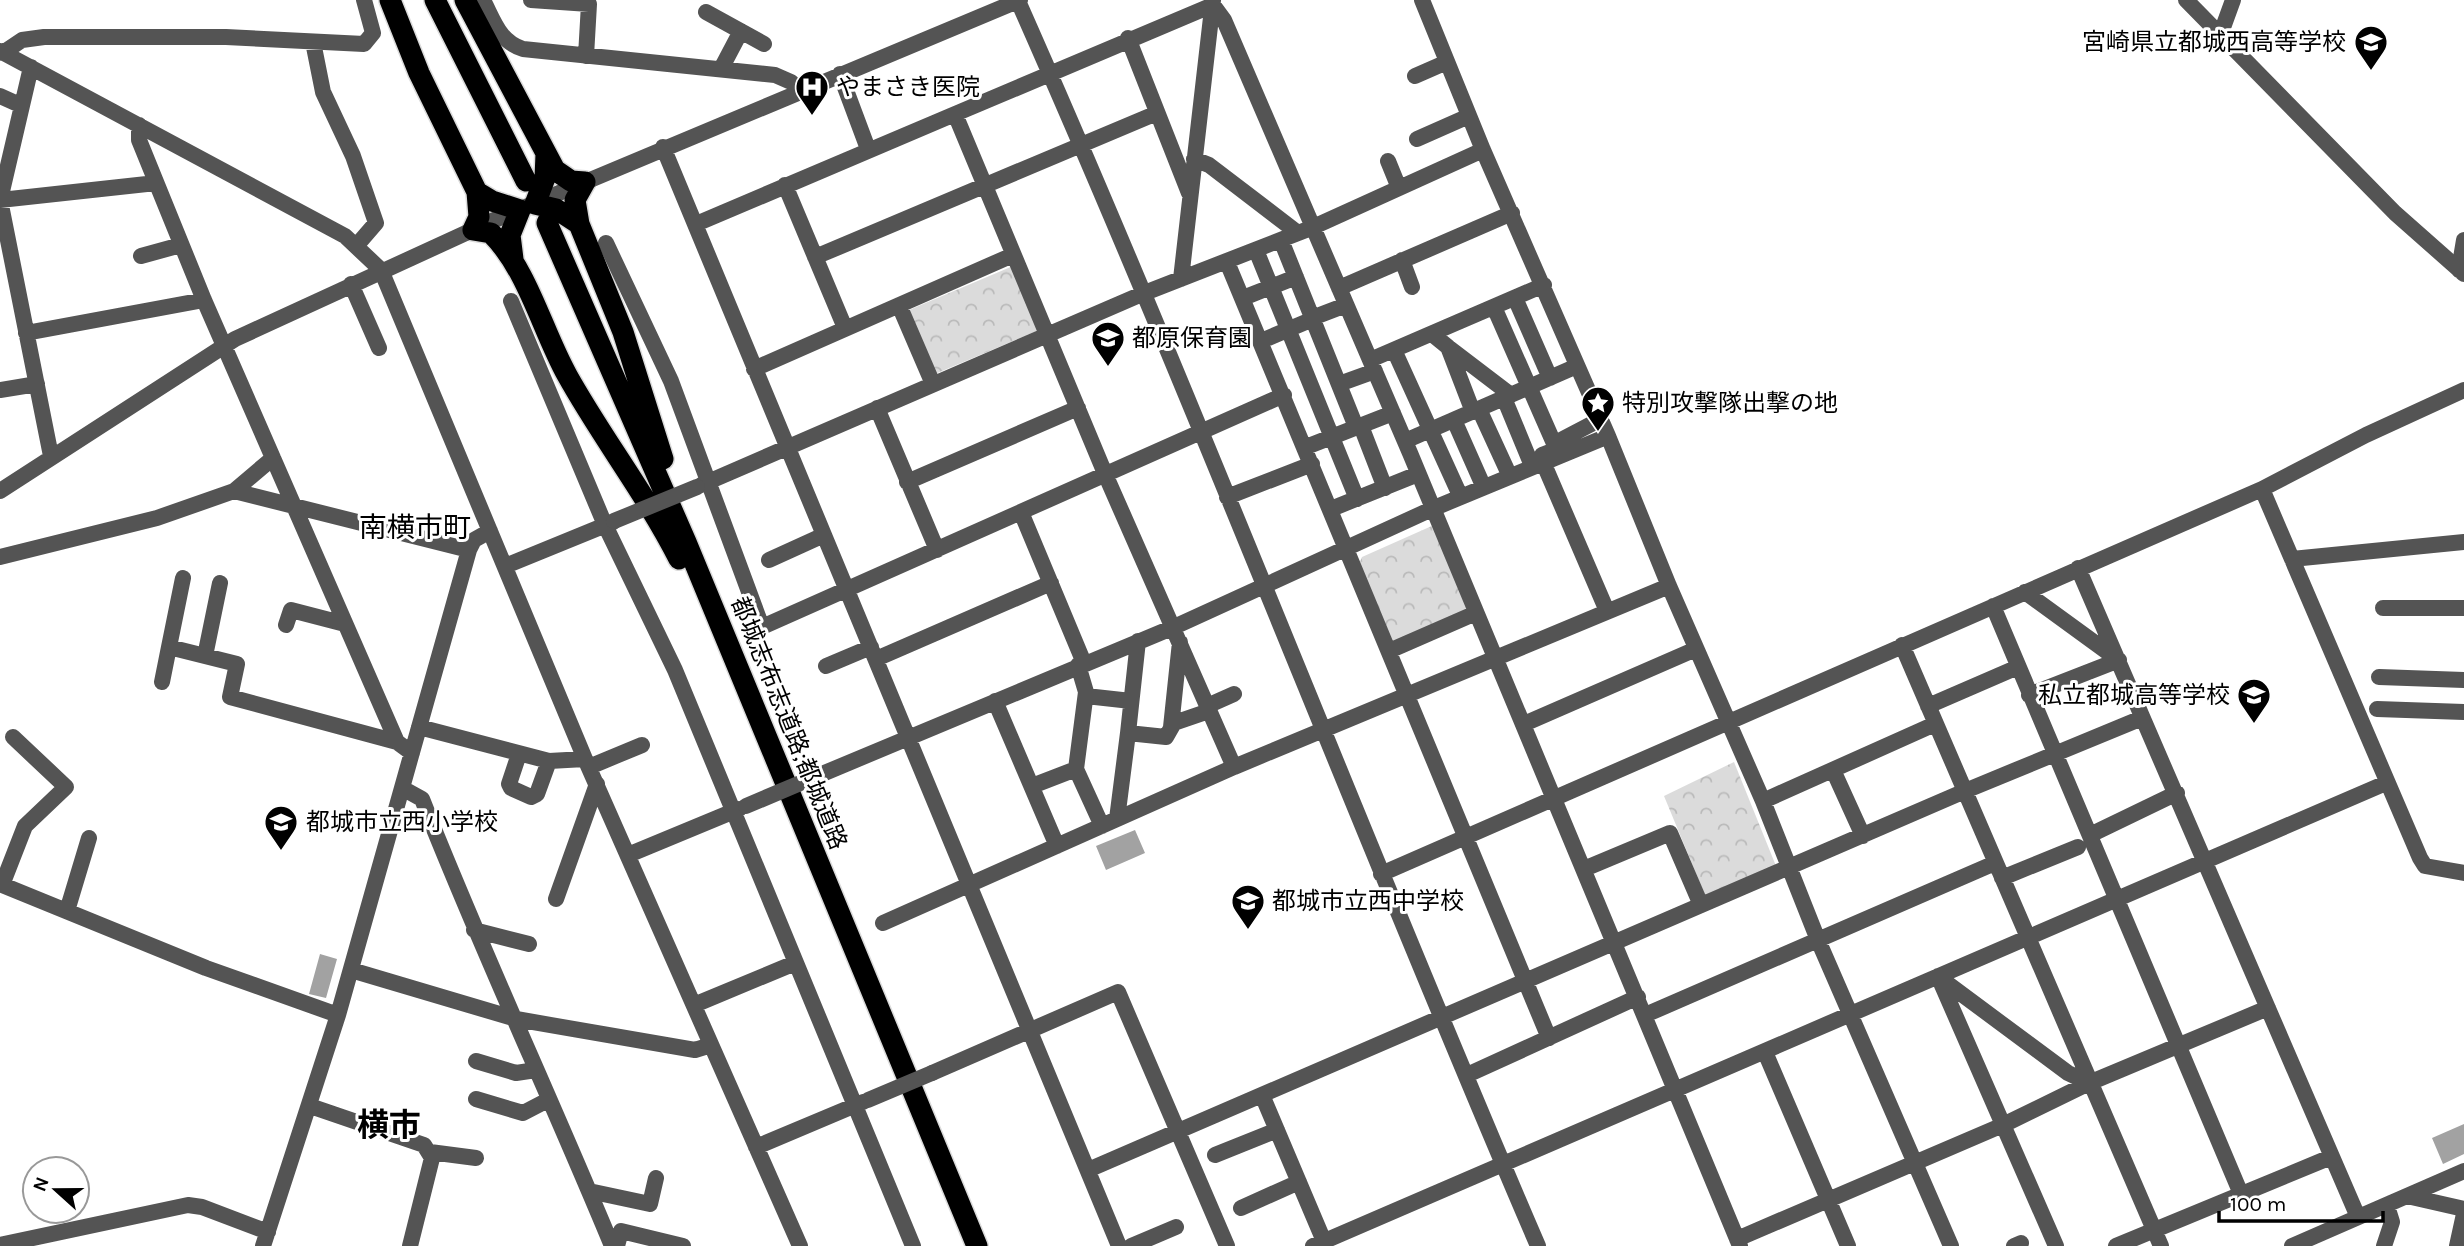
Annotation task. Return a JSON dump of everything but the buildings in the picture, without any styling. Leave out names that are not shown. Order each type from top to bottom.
[{"type":"highway","points":[[390,0],[419,73],[477,192],[480,217],[473,230],[491,233],[514,265],[568,376],[659,519],[769,743]]},
{"type":"highway","points":[[435,0],[526,181]]},
{"type":"highway","points":[[465,0],[546,155],[561,176],[585,182],[575,200],[579,224],[623,332],[671,483],[769,743]]},
{"type":"highway","points":[[514,265],[510,235],[545,178],[546,155]]},
{"type":"highway","points":[[477,192],[492,201],[556,209],[579,224]]},
{"type":"highway","name":"都城志布志道路;都城道路","points":[[547,223],[644,443],[977,1246]]},
{"type":"street","points":[[2,52],[22,40],[44,37],[226,37],[364,44],[373,33],[364,0]]},
{"type":"street","points":[[483,0],[500,34],[510,44],[586,56],[775,75],[792,82],[798,91]]},
{"type":"street","points":[[531,0],[589,4],[586,56]]},
{"type":"street","points":[[0,491],[225,344],[381,270],[663,147],[1019,0],[1202,433],[1381,874],[1538,1246]]},
{"type":"street","points":[[1422,0],[1483,150],[1601,419],[1668,586],[1763,801],[1818,940],[1951,1246]]},
{"type":"street","points":[[2186,0],[2395,213],[2462,272]]},
{"type":"street","points":[[2221,33],[2233,0]]},
{"type":"street","points":[[696,224],[1213,2]]},
{"type":"street","points":[[1181,279],[1213,2]]},
{"type":"street","points":[[1213,2],[1224,20],[1305,230],[1339,288],[1418,474],[1435,504],[1476,613],[1739,1243],[1916,1161],[2003,1125],[2089,1083],[2268,1008]]},
{"type":"street","points":[[706,12],[764,44]]},
{"type":"street","points":[[721,69],[741,31]]},
{"type":"street","points":[[1128,38],[1189,195]]},
{"type":"street","points":[[313,42],[323,92],[353,156],[376,223],[357,245]]},
{"type":"street","points":[[2,52],[357,245],[381,270],[587,763],[800,1246]]},
{"type":"street","points":[[1415,76],[1447,62]]},
{"type":"street","points":[[31,67],[0,200],[51,456]]},
{"type":"street","points":[[840,74],[868,149]]},
{"type":"street","points":[[0,96],[20,106]]},
{"type":"street","points":[[815,257],[1157,113]]},
{"type":"street","points":[[955,114],[1046,337],[1234,767]]},
{"type":"street","points":[[1417,139],[1469,116]]},
{"type":"street","points":[[139,125],[139,140],[181,245],[397,742]]},
{"type":"street","points":[[663,147],[1119,1246]]},
{"type":"street","points":[[505,566],[703,484],[1142,294],[1305,230],[1483,150]]},
{"type":"street","points":[[1194,159],[1209,165],[1305,230]]},
{"type":"street","points":[[1388,161],[1399,188]]},
{"type":"street","points":[[0,200],[156,183]]},
{"type":"street","points":[[785,185],[845,328]]},
{"type":"street","points":[[1339,288],[1512,213]]},
{"type":"street","points":[[1281,240],[1339,384],[1385,488]]},
{"type":"street","points":[[2462,272],[2464,240]]},
{"type":"street","points":[[606,243],[671,381],[703,484],[762,627],[1202,433],[1331,364]]},
{"type":"street","points":[[141,256],[181,245]]},
{"type":"street","points":[[1256,250],[1357,499]]},
{"type":"street","points":[[754,369],[1013,255]]},
{"type":"street","points":[[1402,260],[1412,287]]},
{"type":"street","points":[[1227,262],[1549,1038]]},
{"type":"street","points":[[1242,298],[1296,277]]},
{"type":"street","points":[[351,284],[379,348]]},
{"type":"street","points":[[1339,384],[1394,350],[1544,285]]},
{"type":"street","points":[[1515,298],[1550,378]]},
{"type":"street","points":[[26,332],[204,300]]},
{"type":"street","points":[[511,301],[739,809],[795,963],[861,1103],[913,1246]]},
{"type":"street","points":[[899,304],[933,384]]},
{"type":"street","points":[[1261,341],[1346,305]]},
{"type":"street","points":[[1494,307],[1556,448]]},
{"type":"street","points":[[1432,334],[1507,397],[1607,611]]},
{"type":"street","points":[[1448,347],[1507,470]]},
{"type":"street","points":[[1394,350],[1458,491]]},
{"type":"street","points":[[1405,441],[1577,366]]},
{"type":"street","points":[[0,390],[37,384]]},
{"type":"street","points":[[1381,874],[1556,800],[1729,721],[2262,489],[2366,435],[2464,390]]},
{"type":"street","points":[[877,408],[937,550]]},
{"type":"street","points":[[907,482],[1078,408]]},
{"type":"street","points":[[1306,447],[1393,413]]},
{"type":"street","points":[[628,855],[1138,641],[1177,634],[1262,583],[1537,461],[1556,448],[1559,441],[1601,419]]},
{"type":"street","points":[[1454,420],[1481,481]]},
{"type":"street","points":[[1435,504],[1507,470],[1608,436]]},
{"type":"street","points":[[0,557],[157,517],[234,491],[273,458]]},
{"type":"street","points":[[1227,497],[1312,464]]},
{"type":"street","points":[[1331,509],[1418,474]]},
{"type":"street","points":[[2262,489],[2386,783],[2425,866],[2464,873]]},
{"type":"street","points":[[234,491],[469,550]]},
{"type":"street","points":[[1021,512],[1081,664],[1086,696],[1076,769],[1102,826]]},
{"type":"street","points":[[0,1245],[188,1205],[202,1207],[265,1239],[338,1015],[469,550],[474,540],[490,531]]},
{"type":"street","points":[[769,560],[824,535]]},
{"type":"street","points":[[2292,559],[2464,542]]},
{"type":"street","points":[[2078,568],[2358,1217]]},
{"type":"street","points":[[162,682],[183,578]]},
{"type":"street","points":[[205,656],[220,583]]},
{"type":"street","points":[[827,666],[874,653],[1051,583]]},
{"type":"street","points":[[883,923],[1234,767],[1668,586]]},
{"type":"street","points":[[2025,592],[2119,660]]},
{"type":"street","points":[[1993,606],[2241,1194]]},
{"type":"street","points":[[2383,608],[2464,608]]},
{"type":"street","points":[[286,625],[291,610],[345,624]]},
{"type":"street","points":[[1389,651],[1476,613]]},
{"type":"street","points":[[1171,727],[1177,634]]},
{"type":"street","points":[[1117,819],[1138,641]]},
{"type":"street","points":[[1902,645],[2161,1246]]},
{"type":"street","points":[[169,647],[237,664],[230,697],[397,742],[412,753]]},
{"type":"street","points":[[1524,724],[1696,649]]},
{"type":"street","points":[[2029,695],[2119,660]]},
{"type":"street","points":[[1928,706],[2018,667]]},
{"type":"street","points":[[2379,677],[2464,680]]},
{"type":"street","points":[[1128,733],[1166,737],[1174,723],[1234,694]]},
{"type":"street","points":[[1086,696],[1131,701]]},
{"type":"street","points":[[995,701],[1057,846]]},
{"type":"street","points":[[2377,709],[2464,712]]},
{"type":"street","points":[[1088,1170],[1965,791],[2142,718]]},
{"type":"street","points":[[1763,801],[1936,724]]},
{"type":"street","points":[[419,727],[549,761],[587,763],[642,745]]},
{"type":"street","points":[[13,737],[66,787],[25,826],[1,885],[206,968],[338,1015]]},
{"type":"street","points":[[519,754],[511,788],[531,797],[537,794],[549,761]]},
{"type":"street","points":[[1032,786],[1076,769]]},
{"type":"street","points":[[1832,770],[1863,836]]},
{"type":"street","points":[[1262,1095],[1299,1182],[1321,1244],[2386,783]]},
{"type":"street","points":[[556,899],[558,874],[597,784]]},
{"type":"street","points":[[402,788],[422,799],[474,930],[516,1019],[612,1246]]},
{"type":"street","points":[[2090,835],[2177,793]]},
{"type":"street","points":[[1584,869],[1670,833],[1701,905]]},
{"type":"street","points":[[67,911],[89,838]]},
{"type":"street","points":[[1645,1015],[1818,940],[1998,871],[2077,847]]},
{"type":"street","points":[[474,930],[528,944]]},
{"type":"street","points":[[694,1005],[795,963]]},
{"type":"street","points":[[351,970],[516,1019],[695,1050],[711,1045]]},
{"type":"street","points":[[1938,976],[2068,1073],[2089,1083]]},
{"type":"street","points":[[1938,976],[2056,1246]]},
{"type":"street","points":[[756,1147],[1118,992],[1227,1246]]},
{"type":"street","points":[[1467,1075],[1638,997]]},
{"type":"street","points":[[1765,1052],[1848,1246]]},
{"type":"street","points":[[476,1061],[516,1073],[536,1070]]},
{"type":"street","points":[[476,1099],[523,1113],[548,1100]]},
{"type":"street","points":[[310,1106],[424,1145],[430,1152],[432,1158],[410,1246]]},
{"type":"street","points":[[1215,1155],[1276,1130]]},
{"type":"street","points":[[430,1152],[476,1158]]},
{"type":"street","points":[[2116,1246],[2331,1157]]},
{"type":"street","points":[[2292,1246],[2464,1171]]},
{"type":"street","points":[[589,1191],[650,1204],[656,1178]]},
{"type":"street","points":[[1241,1208],[1299,1182]]},
{"type":"street","points":[[2407,1196],[2464,1212],[2457,1246]]},
{"type":"street","points":[[2384,1246],[2392,1222],[2387,1206]]},
{"type":"street","points":[[1131,1246],[1176,1227]]},
{"type":"street","points":[[617,1246],[621,1231],[678,1245]]},
{"type":"green space","points":[[1013,266],[1039,330],[935,374],[909,310]]},
{"type":"green space","points":[[1434,525],[1472,612],[1394,647],[1359,564],[1362,557]]},
{"type":"green space","points":[[1734,762],[1776,866],[1705,895],[1664,796]]},
{"type":"shaded area","points":[[1135,830],[1145,853],[1106,870],[1096,846]]},
{"type":"shaded area","points":[[320,954],[337,959],[326,998],[309,994]]},
{"type":"shaded area","points":[[2464,1124],[2464,1154],[2443,1164],[2432,1138]]},
{"type":"place","name":"宮崎県立都城西高等学校","points":[[2371,72]]},
{"type":"place","name":"やまさき医院","points":[[812,117]]},
{"type":"place","name":"都原保育園","points":[[1108,368]]},
{"type":"place","name":"特別攻撃隊出撃の地","points":[[1598,433]]},
{"type":"place","name":"私立都城高等学校","points":[[2254,725]]},
{"type":"place","name":"都城市立西小学校","points":[[281,852]]},
{"type":"place","name":"都城市立西中学校","points":[[1248,931]]},
{"type":"district","name":"南横市町","points":[[415,527]]},
{"type":"district","name":"横市","points":[[389,1125]]}]
